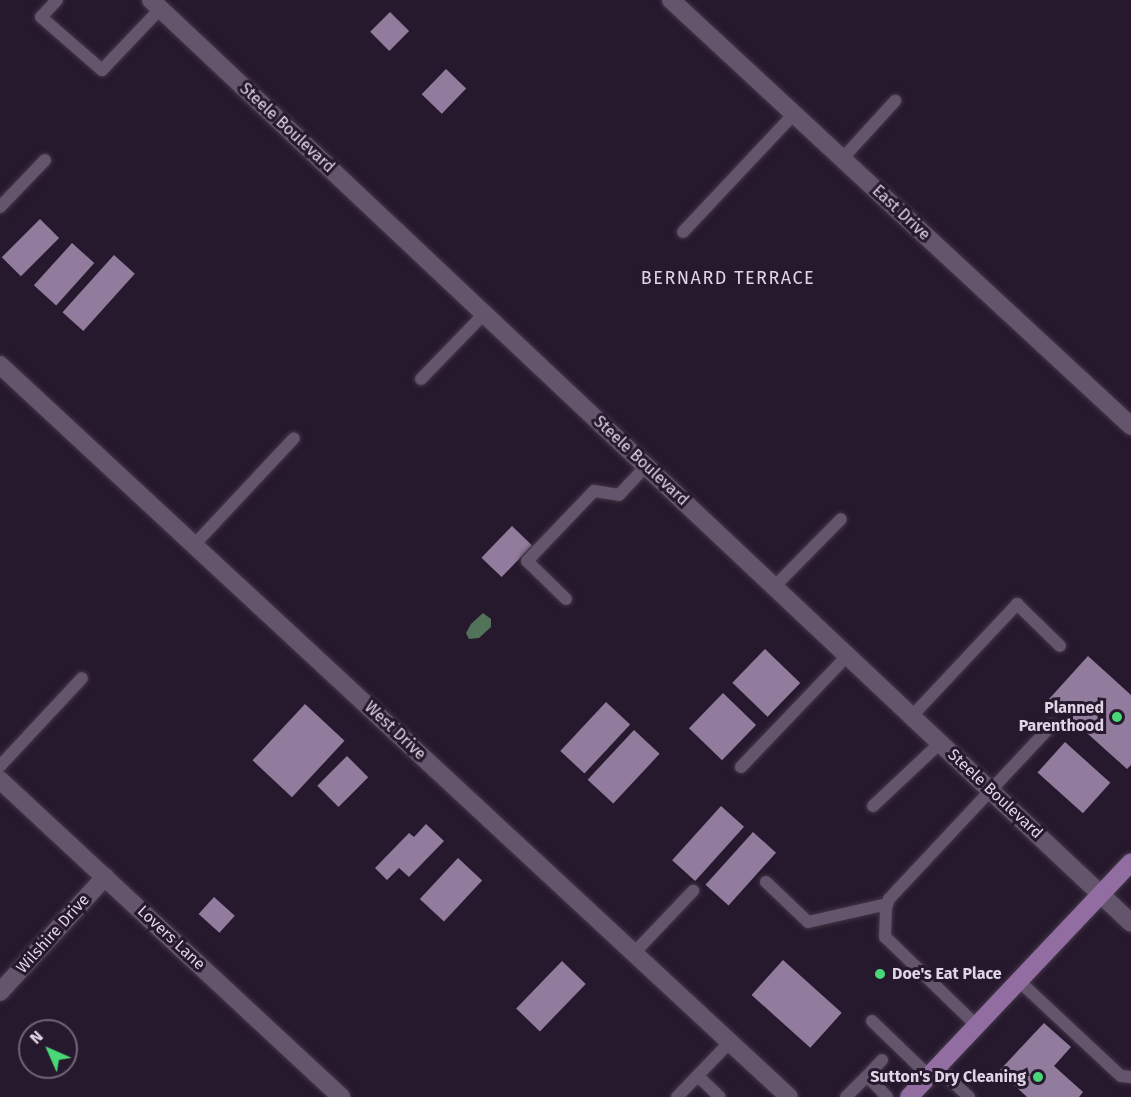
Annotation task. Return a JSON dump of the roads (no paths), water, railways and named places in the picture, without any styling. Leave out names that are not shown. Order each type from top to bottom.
[{"type":"main road","points":[[909,1097],[1131,862]]},
{"type":"street","name":"East Drive","points":[[671,0],[1129,420]]},
{"type":"street","name":"Steele Boulevard","points":[[156,4],[1131,923]]},
{"type":"street","name":"West Drive","points":[[0,365],[789,1097]]},
{"type":"street","name":"Lovers Lane","points":[[0,780],[341,1097]]},
{"type":"street","name":"Wilshire Drive","points":[[0,992],[105,877]]},
{"type":"lane","points":[[57,0],[41,17],[102,70],[156,4]]},
{"type":"lane","points":[[842,159],[895,101]]},
{"type":"lane","points":[[683,232],[794,114]]},
{"type":"lane","points":[[0,207],[45,160]]},
{"type":"lane","points":[[421,379],[484,314]]},
{"type":"lane","points":[[194,545],[294,438]]},
{"type":"lane","points":[[566,599],[527,561],[594,491],[619,495],[646,466]]},
{"type":"lane","points":[[774,587],[841,519]]},
{"type":"lane","points":[[912,716],[1017,604],[1060,646]]},
{"type":"lane","points":[[741,768],[847,656]]},
{"type":"lane","points":[[0,766],[82,678]]},
{"type":"lane","points":[[766,882],[808,922],[887,904],[1053,725]]},
{"type":"lane","points":[[873,806],[940,743]]},
{"type":"lane","points":[[634,953],[693,891]]},
{"type":"lane","points":[[887,904],[885,937],[977,1026]]},
{"type":"lane","points":[[1019,981],[1121,1076],[1131,1077]]},
{"type":"lane","points":[[872,1021],[933,1072],[969,1097]]},
{"type":"lane","points":[[677,1097],[730,1042]]},
{"type":"lane","points":[[846,1097],[882,1060]]},
{"type":"lane","points":[[698,1076],[720,1097]]},
{"type":"lane","points":[[867,1077],[887,1097]]},
{"type":"place","name":"Planned Parenthood","points":[[1117,717]]},
{"type":"place","name":"Doe's Eat Place","points":[[880,974]]},
{"type":"place","name":"Sutton's Dry Cleaning","points":[[1038,1077]]},
{"type":"district","name":"BERNARD TERRACE","points":[[728,278]]}]
